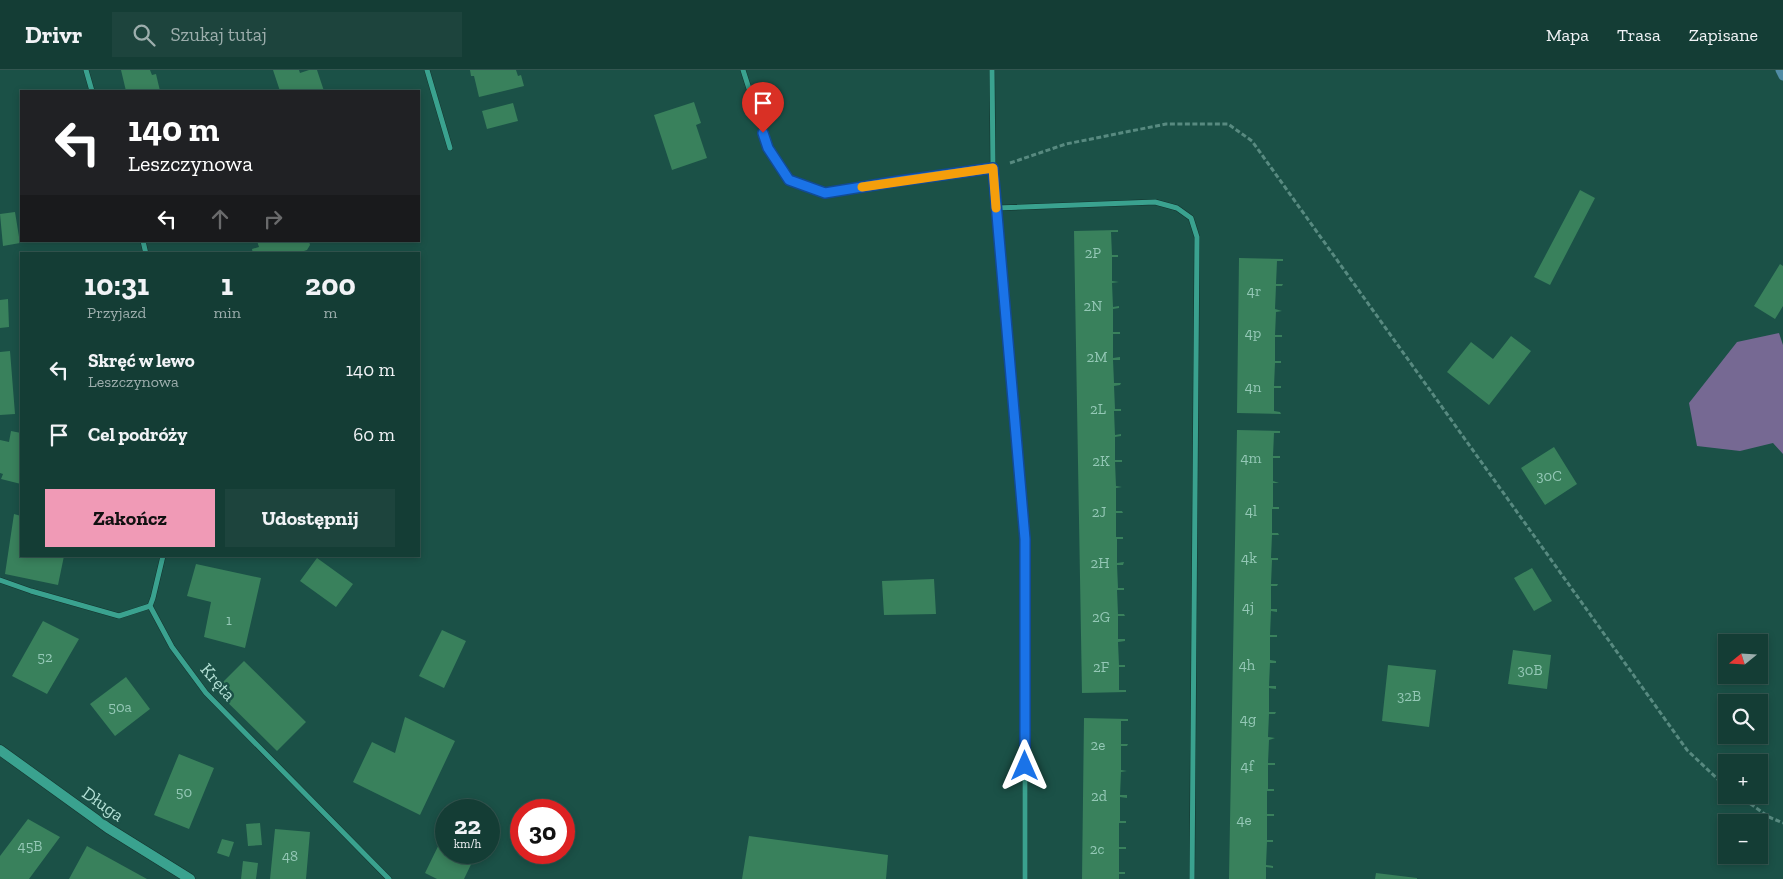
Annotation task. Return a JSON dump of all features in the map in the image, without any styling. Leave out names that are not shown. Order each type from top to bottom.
[{"type":"street","points":[[86,70],[92,90]]},
{"type":"street","points":[[427,70],[450,148]]},
{"type":"street","points":[[743,70],[768,148],[789,180],[825,193],[993,168]]},
{"type":"street","points":[[992,70],[993,168],[1025,539],[1025,879]]},
{"type":"street","points":[[996,208],[1154,202],[1177,208],[1191,218],[1197,237],[1192,879]]},
{"type":"street","points":[[0,580],[31,592],[119,616],[150,606],[163,557]]},
{"type":"street","name":"Kręta","points":[[150,606],[172,647],[206,693],[389,879]]},
{"type":"street","name":"Długa","points":[[0,750],[108,828],[190,879]]},
{"type":"path","points":[[993,168],[1066,144],[1166,124],[1228,124],[1252,141],[1687,750],[1718,779]]},
{"type":"path","points":[[1751,804],[1769,817],[1783,823]]},
{"type":"shaded area","points":[[1779,333],[1783,345],[1783,454],[1773,443],[1740,451],[1697,446],[1689,403],[1737,342]]},
{"type":"building","points":[[121,70],[150,70],[152,75],[156,74],[160,90],[126,90]]},
{"type":"building","points":[[273,70],[299,70],[300,73],[317,70],[324,90],[280,90]]},
{"type":"building","points":[[470,70],[516,70],[518,76],[521,75],[524,86],[479,97],[474,76],[471,76]]},
{"type":"building","points":[[694,102],[701,123],[696,125],[707,158],[672,170],[654,115]]},
{"type":"building","points":[[513,103],[518,121],[487,129],[482,111]]},
{"type":"building","points":[[1580,190],[1595,198],[1550,285],[1534,277]]},
{"type":"building","points":[[15,212],[20,243],[3,246],[0,214]]},
{"type":"building","points":[[1118,230],[1118,232],[1111,232],[1112,255],[1118,255],[1118,257],[1112,257],[1112,281],[1119,282],[1112,283],[1113,307],[1119,306],[1119,308],[1113,309],[1113,332],[1120,332],[1120,334],[1113,334],[1113,358],[1120,357],[1120,360],[1113,360],[1114,383],[1121,383],[1114,386],[1115,409],[1121,409],[1121,411],[1114,411],[1115,435],[1121,434],[1121,436],[1115,437],[1115,460],[1122,460],[1122,462],[1115,462],[1116,486],[1122,487],[1116,488],[1116,511],[1122,511],[1123,513],[1116,513],[1116,537],[1123,537],[1123,539],[1117,539],[1117,563],[1124,562],[1123,565],[1117,565],[1118,588],[1124,588],[1124,590],[1117,590],[1118,614],[1124,614],[1125,616],[1118,616],[1118,639],[1125,639],[1125,641],[1118,642],[1119,665],[1125,665],[1125,667],[1119,667],[1119,690],[1126,690],[1126,692],[1082,693],[1074,231]]},
{"type":"building","points":[[257,242],[309,242],[310,245],[304,252],[253,252],[252,249],[259,247]]},
{"type":"building","points":[[1239,258],[1283,259],[1283,261],[1277,261],[1276,284],[1283,284],[1282,286],[1276,286],[1275,309],[1282,311],[1276,312],[1275,335],[1282,335],[1282,337],[1275,337],[1275,361],[1281,361],[1281,363],[1275,363],[1274,386],[1281,386],[1281,388],[1274,388],[1274,411],[1281,414],[1237,413]]},
{"type":"building","points":[[1780,264],[1783,266],[1783,306],[1775,319],[1754,306]]},
{"type":"building","points":[[8,299],[9,327],[0,328],[0,300]]},
{"type":"building","points":[[1511,336],[1531,351],[1489,405],[1447,372],[1471,342],[1493,359]]},
{"type":"building","points":[[10,351],[15,414],[0,415],[0,352]]},
{"type":"building","points":[[1237,430],[1280,431],[1280,433],[1274,433],[1273,456],[1280,456],[1280,458],[1273,458],[1273,481],[1279,483],[1273,483],[1273,507],[1279,507],[1279,509],[1272,509],[1272,533],[1278,533],[1279,535],[1272,535],[1271,558],[1278,558],[1278,560],[1272,560],[1271,584],[1278,584],[1277,586],[1271,586],[1271,609],[1277,609],[1277,612],[1271,611],[1270,635],[1277,635],[1277,637],[1270,637],[1270,660],[1276,661],[1276,663],[1270,663],[1269,686],[1276,686],[1276,689],[1269,688],[1269,712],[1276,712],[1275,714],[1269,714],[1268,737],[1275,738],[1269,740],[1268,763],[1275,763],[1275,765],[1268,765],[1268,789],[1274,789],[1274,791],[1267,791],[1267,814],[1274,814],[1274,816],[1267,816],[1267,840],[1273,840],[1273,842],[1267,842],[1266,865],[1273,866],[1273,868],[1266,867],[1266,879],[1229,879]]},
{"type":"building","points":[[11,431],[20,433],[20,484],[1,479],[3,474],[0,473],[0,440],[9,442]]},
{"type":"building","points":[[1554,447],[1577,484],[1545,505],[1521,468]]},
{"type":"building","points":[[14,514],[20,516],[20,557],[64,557],[58,585],[5,574]]},
{"type":"building","points":[[317,558],[353,584],[336,607],[300,581]]},
{"type":"building","points":[[196,564],[261,578],[245,648],[204,637],[211,602],[187,596]]},
{"type":"building","points":[[1532,568],[1552,601],[1534,611],[1514,578]]},
{"type":"building","points":[[934,579],[936,614],[884,615],[882,581]]},
{"type":"building","points":[[43,621],[79,639],[47,694],[12,676]]},
{"type":"building","points":[[442,630],[466,641],[444,688],[419,676]]},
{"type":"building","points":[[1513,650],[1551,655],[1547,689],[1508,684]]},
{"type":"building","points":[[244,661],[306,722],[277,751],[215,690]]},
{"type":"building","points":[[1388,665],[1436,670],[1429,727],[1382,721]]},
{"type":"building","points":[[126,677],[150,709],[115,736],[90,704]]},
{"type":"building","points":[[405,717],[455,741],[420,815],[353,782],[372,742],[395,753]]},
{"type":"building","points":[[1084,718],[1128,719],[1128,721],[1121,721],[1121,744],[1128,744],[1127,746],[1121,746],[1121,770],[1127,771],[1121,772],[1120,795],[1127,795],[1127,798],[1120,797],[1120,821],[1126,821],[1126,823],[1119,823],[1119,847],[1126,847],[1126,849],[1119,849],[1119,872],[1125,872],[1125,874],[1119,874],[1119,879],[1082,879]]},
{"type":"building","points":[[179,754],[214,768],[189,829],[154,815]]},
{"type":"building","points":[[28,819],[60,837],[29,879],[0,879],[0,856]]},
{"type":"building","points":[[260,823],[262,845],[248,846],[246,824]]},
{"type":"building","points":[[275,829],[310,832],[306,879],[270,879]]},
{"type":"building","points":[[749,836],[888,855],[886,879],[742,879]]},
{"type":"building","points":[[222,839],[234,842],[229,857],[217,853]]},
{"type":"building","points":[[87,846],[147,879],[69,879]]},
{"type":"building","points":[[435,853],[435,864],[471,864],[464,879],[437,879],[425,873]]},
{"type":"building","points":[[243,861],[258,863],[256,879],[241,879]]},
{"type":"building","points":[[1376,873],[1417,878],[1417,879],[1375,879]]},
{"type":"waterway","points":[[1780,70],[1783,76]]},
{"type":"slow traffic","points":[[862,187],[993,168],[996,208]]},
{"type":"route","points":[[763,133],[768,148],[789,180],[825,193],[993,168],[1025,539],[1025,766]]}]
